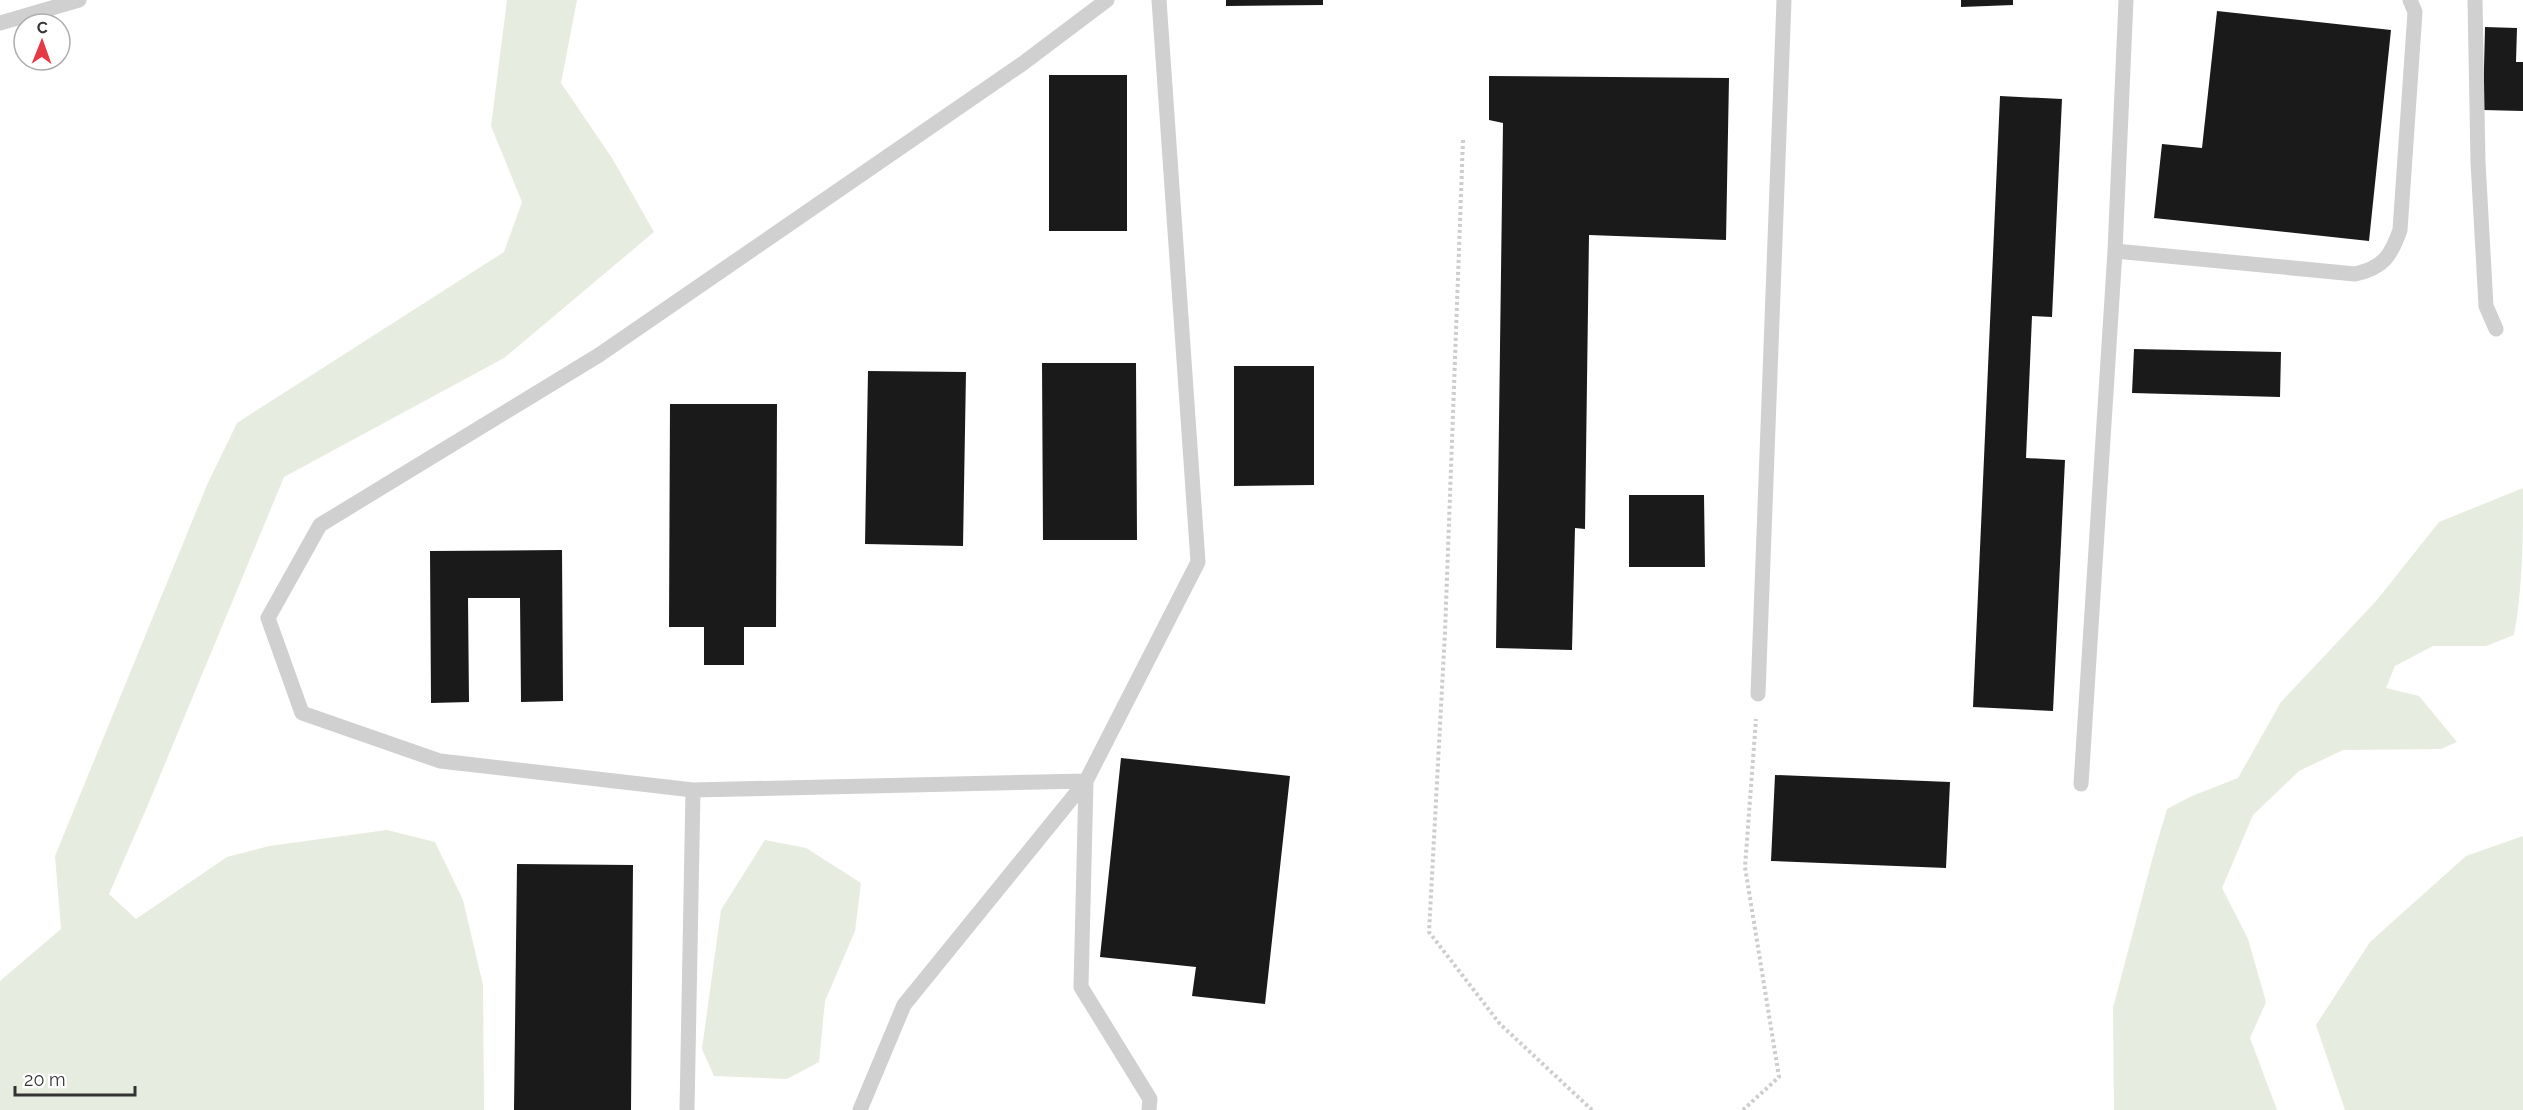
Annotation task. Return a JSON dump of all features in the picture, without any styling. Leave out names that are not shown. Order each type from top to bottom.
[{"type":"lane","points":[[0,23],[79,0]]},
{"type":"lane","points":[[1086,780],[693,790],[440,760],[302,713],[268,618],[320,525],[599,355],[1022,64],[1107,0]]},
{"type":"lane","points":[[860,1110],[904,1005],[1086,780],[1198,562],[1159,0]]},
{"type":"lane","points":[[1758,694],[1784,0]]},
{"type":"lane","points":[[2080,784],[2115,251],[2126,0]]},
{"type":"lane","points":[[2115,251],[2355,274],[2372,270],[2386,259],[2394,247],[2400,230],[2415,12],[2410,0]]},
{"type":"lane","points":[[2475,0],[2478,162],[2486,295],[2490,318],[2496,329]]},
{"type":"lane","points":[[1086,780],[1081,987],[1150,1099],[1149,1110]]},
{"type":"lane","points":[[687,1110],[693,790]]},
{"type":"path","points":[[1462,140],[1444,632],[1429,932],[1500,1024],[1592,1110]]},
{"type":"path","points":[[1743,1110],[1779,1077],[1745,867],[1758,694]]},
{"type":"shaded area","points":[[507,0],[577,0],[561,83],[612,158],[654,232],[504,358],[284,477],[109,894],[136,919],[227,857],[269,846],[387,830],[435,842],[463,900],[483,985],[484,1110],[0,1110],[0,981],[61,929],[55,856],[207,485],[237,423],[504,252],[522,202],[491,126]]},
{"type":"shaded area","points":[[2523,488],[2521,580],[2514,635],[2486,646],[2433,646],[2395,666],[2386,688],[2419,696],[2457,742],[2441,749],[2343,750],[2299,771],[2253,815],[2222,888],[2248,939],[2266,1002],[2250,1038],[2277,1110],[2114,1110],[2113,1008],[2167,809],[2192,796],[2238,778],[2281,702],[2377,600],[2439,522]]},
{"type":"shaded area","points":[[2523,836],[2523,1110],[2345,1110],[2316,1025],[2370,942],[2466,856]]},
{"type":"shaded area","points":[[765,840],[806,848],[861,883],[855,931],[825,1001],[819,1062],[787,1079],[714,1076],[702,1049],[721,910]]},
{"type":"building","points":[[1226,0],[1323,0],[1323,5],[1226,6]]},
{"type":"building","points":[[1961,0],[2013,0],[2013,5],[1961,7]]},
{"type":"building","points":[[2217,11],[2391,30],[2369,241],[2154,218],[2162,144],[2202,148]]},
{"type":"building","points":[[2485,27],[2517,28],[2516,62],[2523,62],[2523,111],[2483,110]]},
{"type":"building","points":[[1049,75],[1127,75],[1127,231],[1049,231]]},
{"type":"building","points":[[1489,76],[1729,78],[1726,240],[1589,235],[1585,529],[1575,528],[1572,650],[1496,648],[1503,123],[1489,120]]},
{"type":"building","points":[[2000,96],[2062,99],[2052,317],[2032,316],[2026,458],[2065,460],[2053,711],[1973,707]]},
{"type":"building","points":[[2134,349],[2281,352],[2280,397],[2132,393]]},
{"type":"building","points":[[1042,363],[1136,363],[1137,540],[1043,540]]},
{"type":"building","points":[[1234,366],[1314,366],[1314,485],[1234,486]]},
{"type":"building","points":[[868,371],[966,372],[963,546],[865,544]]},
{"type":"building","points":[[670,404],[777,404],[776,627],[744,627],[744,665],[704,665],[704,627],[669,627]]},
{"type":"building","points":[[1629,495],[1704,495],[1705,567],[1629,567]]},
{"type":"building","points":[[562,550],[563,701],[521,702],[520,598],[468,598],[469,702],[431,703],[430,551]]},
{"type":"building","points":[[1121,758],[1290,776],[1265,1004],[1192,996],[1196,967],[1100,957]]},
{"type":"building","points":[[1775,775],[1950,782],[1946,868],[1771,861]]},
{"type":"building","points":[[517,864],[633,865],[631,1110],[514,1110]]}]
